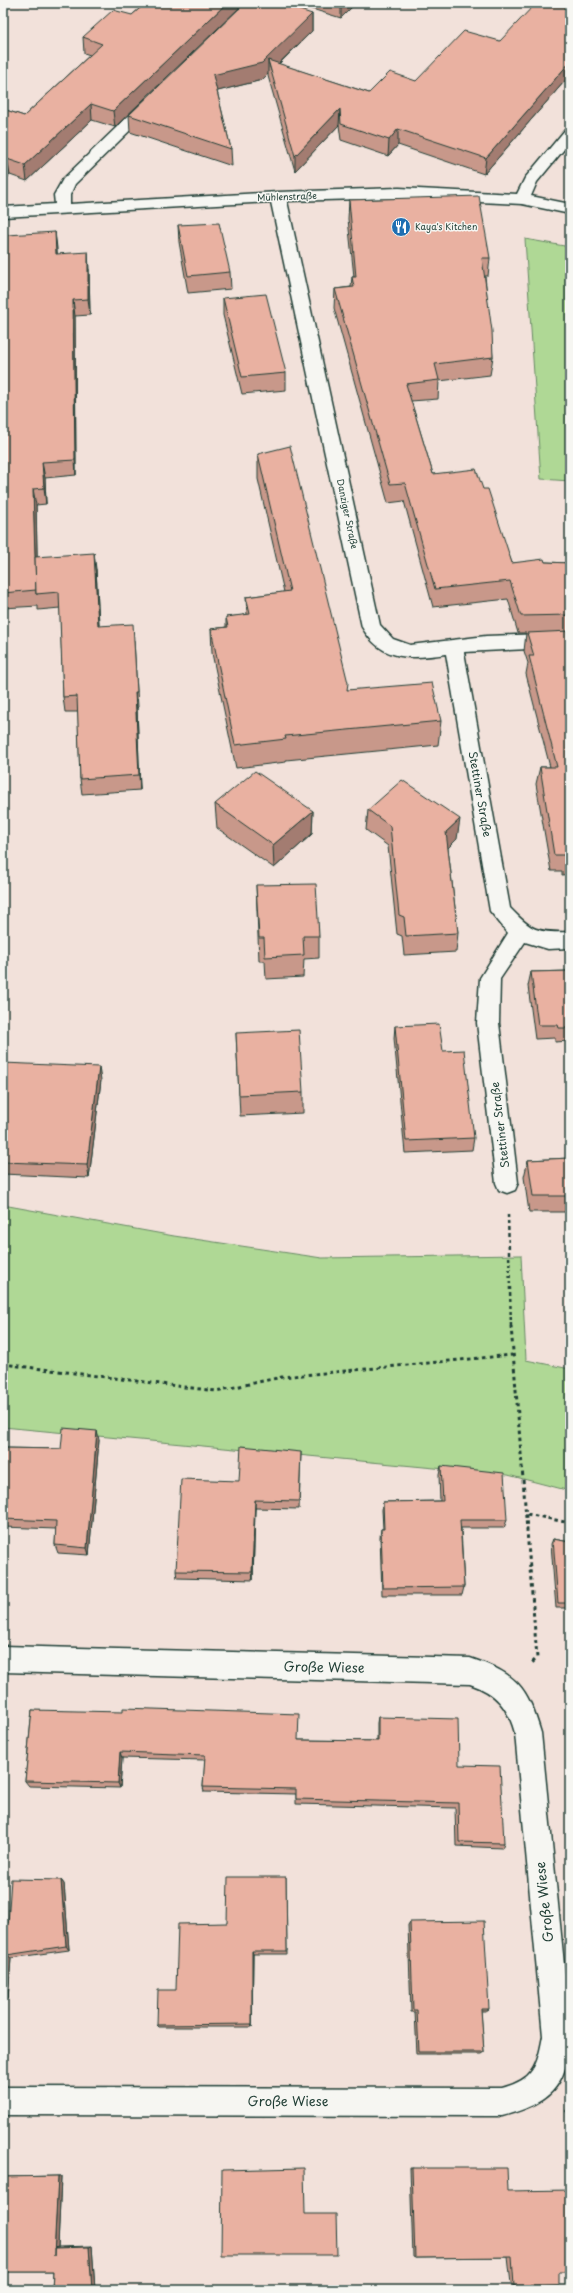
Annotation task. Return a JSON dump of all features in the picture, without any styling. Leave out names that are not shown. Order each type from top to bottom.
[{"type":"street","points":[[63,208],[62,195],[68,182],[164,90]]},
{"type":"street","points":[[522,199],[530,180],[570,134]]},
{"type":"street","name":"Mühlenstraße","points":[[3,212],[278,197],[399,193],[522,199],[570,210]]},
{"type":"street","name":"Danziger Straße","points":[[278,197],[371,627],[386,644],[410,652],[454,648],[486,643],[570,640]]},
{"type":"street","name":"Stettiner Straße","points":[[454,648],[500,911],[520,932],[548,941],[570,940]]},
{"type":"street","name":"Stettiner Straße","points":[[507,1183],[488,1023],[490,978],[520,932]]},
{"type":"street","name":"Große Wiese","points":[[3,1659],[470,1671],[492,1678],[509,1691],[522,1710],[528,1733],[557,2036],[552,2064],[542,2084],[524,2097],[502,2102],[3,2101]]},
{"type":"path","points":[[507,1183],[512,1355],[527,1514],[537,1658],[509,1691]]},
{"type":"path","points":[[3,1364],[216,1392],[282,1377],[512,1355]]},
{"type":"path","points":[[527,1514],[570,1523]]},
{"type":"green space","points":[[525,239],[570,247],[570,481],[541,479]]},
{"type":"green space","points":[[3,1205],[174,1236],[322,1258],[521,1255],[526,1360],[570,1369],[570,1491],[508,1475],[3,1427]]},
{"type":"building","points":[[146,3],[227,3],[113,111],[91,104],[25,165],[7,159],[3,162],[3,109],[24,116],[102,44],[83,37],[113,10],[132,15]]},
{"type":"building","points":[[245,3],[278,3],[312,14],[262,63],[213,75],[231,149],[129,115]]},
{"type":"building","points":[[536,3],[570,3],[570,62],[486,158],[398,129],[389,140],[341,124],[340,109],[295,156],[268,60],[369,93],[390,72],[416,81],[464,31],[500,41]]},
{"type":"building","points":[[479,196],[490,258],[482,258],[492,331],[493,357],[435,364],[439,380],[406,384],[433,474],[476,469],[483,489],[488,489],[512,563],[544,559],[545,562],[570,563],[570,615],[521,616],[510,581],[435,589],[405,483],[390,484],[335,289],[354,287],[352,277],[356,277],[349,200]]},
{"type":"building","points":[[219,223],[230,272],[188,276],[178,225]]},
{"type":"building","points":[[55,232],[56,254],[88,252],[88,299],[73,300],[75,460],[42,462],[44,488],[33,489],[36,590],[3,593],[3,254],[7,254],[7,235]]},
{"type":"building","points":[[266,294],[286,373],[242,377],[223,298]]},
{"type":"building","points":[[290,446],[348,683],[347,690],[432,683],[441,721],[285,736],[286,739],[235,745],[211,629],[228,627],[226,617],[250,614],[246,597],[290,591],[258,454]]},
{"type":"building","points":[[94,553],[98,626],[133,624],[137,692],[135,692],[139,775],[80,779],[77,696],[63,697],[59,592],[36,594],[35,557]]},
{"type":"building","points":[[570,631],[570,858],[566,858],[565,855],[554,855],[540,767],[557,767],[529,656],[534,656],[527,633]]},
{"type":"building","points":[[255,771],[313,811],[273,845],[215,804]]},
{"type":"building","points":[[402,780],[460,819],[446,832],[458,933],[406,936],[404,917],[399,915],[390,826],[368,810]]},
{"type":"building","points":[[316,884],[319,936],[303,936],[304,955],[265,957],[264,938],[259,938],[256,885]]},
{"type":"building","points":[[570,971],[570,1028],[559,1028],[558,1025],[538,1025],[531,972]]},
{"type":"building","points":[[439,1024],[443,1051],[464,1050],[474,1138],[406,1141],[395,1026]]},
{"type":"building","points":[[299,1030],[303,1092],[239,1095],[236,1033]]},
{"type":"building","points":[[3,1063],[99,1067],[87,1165],[3,1162]]},
{"type":"building","points":[[570,1158],[570,1196],[533,1196],[528,1160]]},
{"type":"building","points":[[63,1428],[97,1431],[87,1548],[55,1545],[56,1521],[3,1519],[3,1448],[61,1449]]},
{"type":"building","points":[[241,1446],[301,1452],[299,1501],[255,1500],[252,1572],[176,1571],[181,1479],[239,1481]]},
{"type":"building","points":[[441,1466],[504,1473],[507,1520],[460,1520],[464,1587],[383,1588],[381,1529],[384,1529],[383,1502],[443,1501]]},
{"type":"building","points":[[553,1539],[570,1542],[570,1603],[558,1603]]},
{"type":"building","points":[[123,1708],[299,1714],[298,1740],[378,1741],[378,1717],[458,1719],[459,1765],[500,1766],[504,1843],[459,1842],[458,1803],[296,1799],[296,1789],[203,1787],[205,1755],[120,1752],[118,1783],[25,1781],[32,1710],[123,1712]]},
{"type":"building","points":[[228,1877],[286,1877],[287,1951],[252,1951],[252,2024],[157,2025],[158,1990],[176,1990],[178,1924],[227,1923]]},
{"type":"building","points":[[11,1879],[61,1880],[66,1946],[7,1955],[3,1996],[3,1923],[8,1923]]},
{"type":"building","points":[[484,1921],[489,2009],[481,2009],[484,2052],[419,2052],[417,2010],[413,2010],[410,1922]]},
{"type":"building","points":[[304,2168],[305,2214],[336,2214],[337,2255],[221,2255],[222,2170]]},
{"type":"building","points":[[412,2168],[507,2168],[508,2191],[570,2190],[570,2272],[559,2272],[559,2285],[514,2286],[512,2257],[415,2258]]},
{"type":"building","points":[[58,2176],[54,2248],[89,2247],[92,2290],[52,2290],[53,2272],[3,2272],[3,2177]]},
{"type":"place","name":"Kaya's Kitchen","points":[[401,227]]}]
